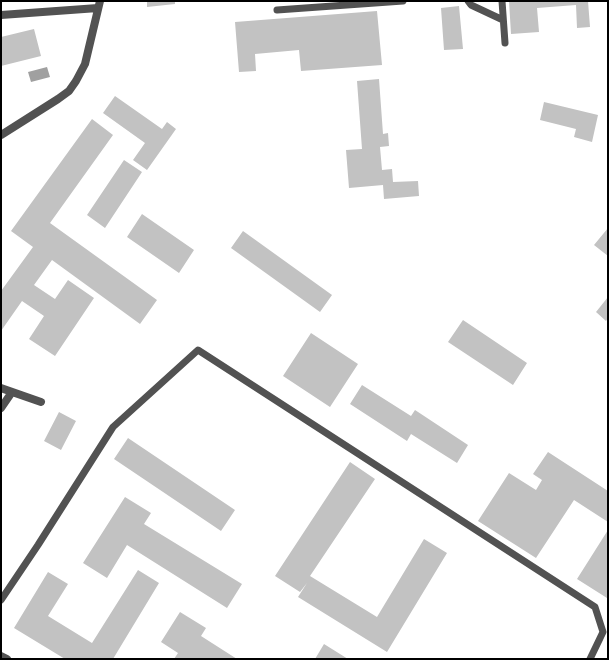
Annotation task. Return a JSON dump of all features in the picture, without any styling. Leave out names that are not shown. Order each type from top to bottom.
[{"type":"street","points":[[1,15],[99,4],[85,64],[69,91],[58,100],[1,135]]},
{"type":"street","points":[[1,388],[41,402]]},
{"type":"street","points":[[1,408],[12,392]]},
{"type":"street","points":[[1,656],[6,659]]},
{"type":"lane","points":[[286,1],[281,10],[325,4],[403,1]]},
{"type":"lane","points":[[468,1],[471,5],[503,20]]},
{"type":"lane","points":[[502,1],[505,43]]},
{"type":"lane","points":[[1,600],[113,427],[198,350],[595,608],[603,632],[590,659]]},
{"type":"shaded area","points":[[47,67],[50,77],[31,82],[28,72]]},
{"type":"building","points":[[147,1],[175,1],[175,4],[147,7]]},
{"type":"building","points":[[509,1],[588,1],[590,27],[577,28],[576,5],[537,8],[539,32],[511,34]]},
{"type":"building","points":[[459,6],[463,49],[444,50],[441,8]]},
{"type":"building","points":[[377,11],[382,65],[301,71],[299,50],[255,54],[256,71],[239,72],[235,22]]},
{"type":"building","points":[[34,29],[41,56],[1,66],[1,37]]},
{"type":"building","points":[[379,79],[383,134],[388,133],[389,146],[380,147],[382,170],[392,169],[393,182],[418,181],[419,196],[384,199],[383,185],[349,188],[346,150],[362,149],[357,81]]},
{"type":"building","points":[[115,96],[162,129],[167,122],[176,129],[147,170],[133,160],[145,143],[103,113]]},
{"type":"building","points":[[544,102],[598,115],[592,142],[574,137],[576,129],[540,120]]},
{"type":"building","points":[[92,119],[113,135],[50,223],[157,300],[140,324],[52,260],[34,285],[55,299],[68,280],[94,298],[55,356],[29,339],[44,316],[22,301],[1,331],[1,291],[33,247],[11,231]]},
{"type":"building","points":[[124,160],[142,172],[105,228],[87,215]]},
{"type":"building","points":[[142,214],[194,250],[179,273],[127,237]]},
{"type":"building","points":[[608,228],[608,256],[594,245]]},
{"type":"building","points":[[243,231],[332,295],[320,312],[231,248]]},
{"type":"building","points":[[608,297],[608,318],[606,321],[596,312]]},
{"type":"building","points":[[463,320],[527,363],[513,385],[448,342]]},
{"type":"building","points":[[311,333],[358,364],[330,407],[283,376]]},
{"type":"building","points":[[362,385],[411,416],[415,410],[468,445],[457,463],[411,434],[407,441],[350,404]]},
{"type":"building","points":[[59,412],[76,421],[61,450],[44,441]]},
{"type":"building","points":[[128,438],[235,510],[221,531],[114,459]]},
{"type":"building","points":[[548,452],[608,491],[608,522],[574,500],[536,558],[478,521],[509,473],[536,490],[542,480],[533,474]]},
{"type":"building","points":[[350,462],[375,479],[310,576],[377,617],[424,539],[447,553],[387,652],[298,597],[307,583],[300,592],[275,576]]},
{"type":"building","points":[[125,497],[151,513],[144,524],[242,584],[227,608],[127,545],[107,578],[83,563]]},
{"type":"building","points":[[608,530],[608,596],[607,598],[577,579]]},
{"type":"building","points":[[138,570],[159,583],[113,659],[65,659],[14,628],[48,572],[68,584],[48,616],[92,643]]},
{"type":"building","points":[[180,612],[206,628],[201,636],[237,659],[174,659],[178,653],[161,642]]},
{"type":"building","points":[[324,644],[348,659],[315,659]]}]
